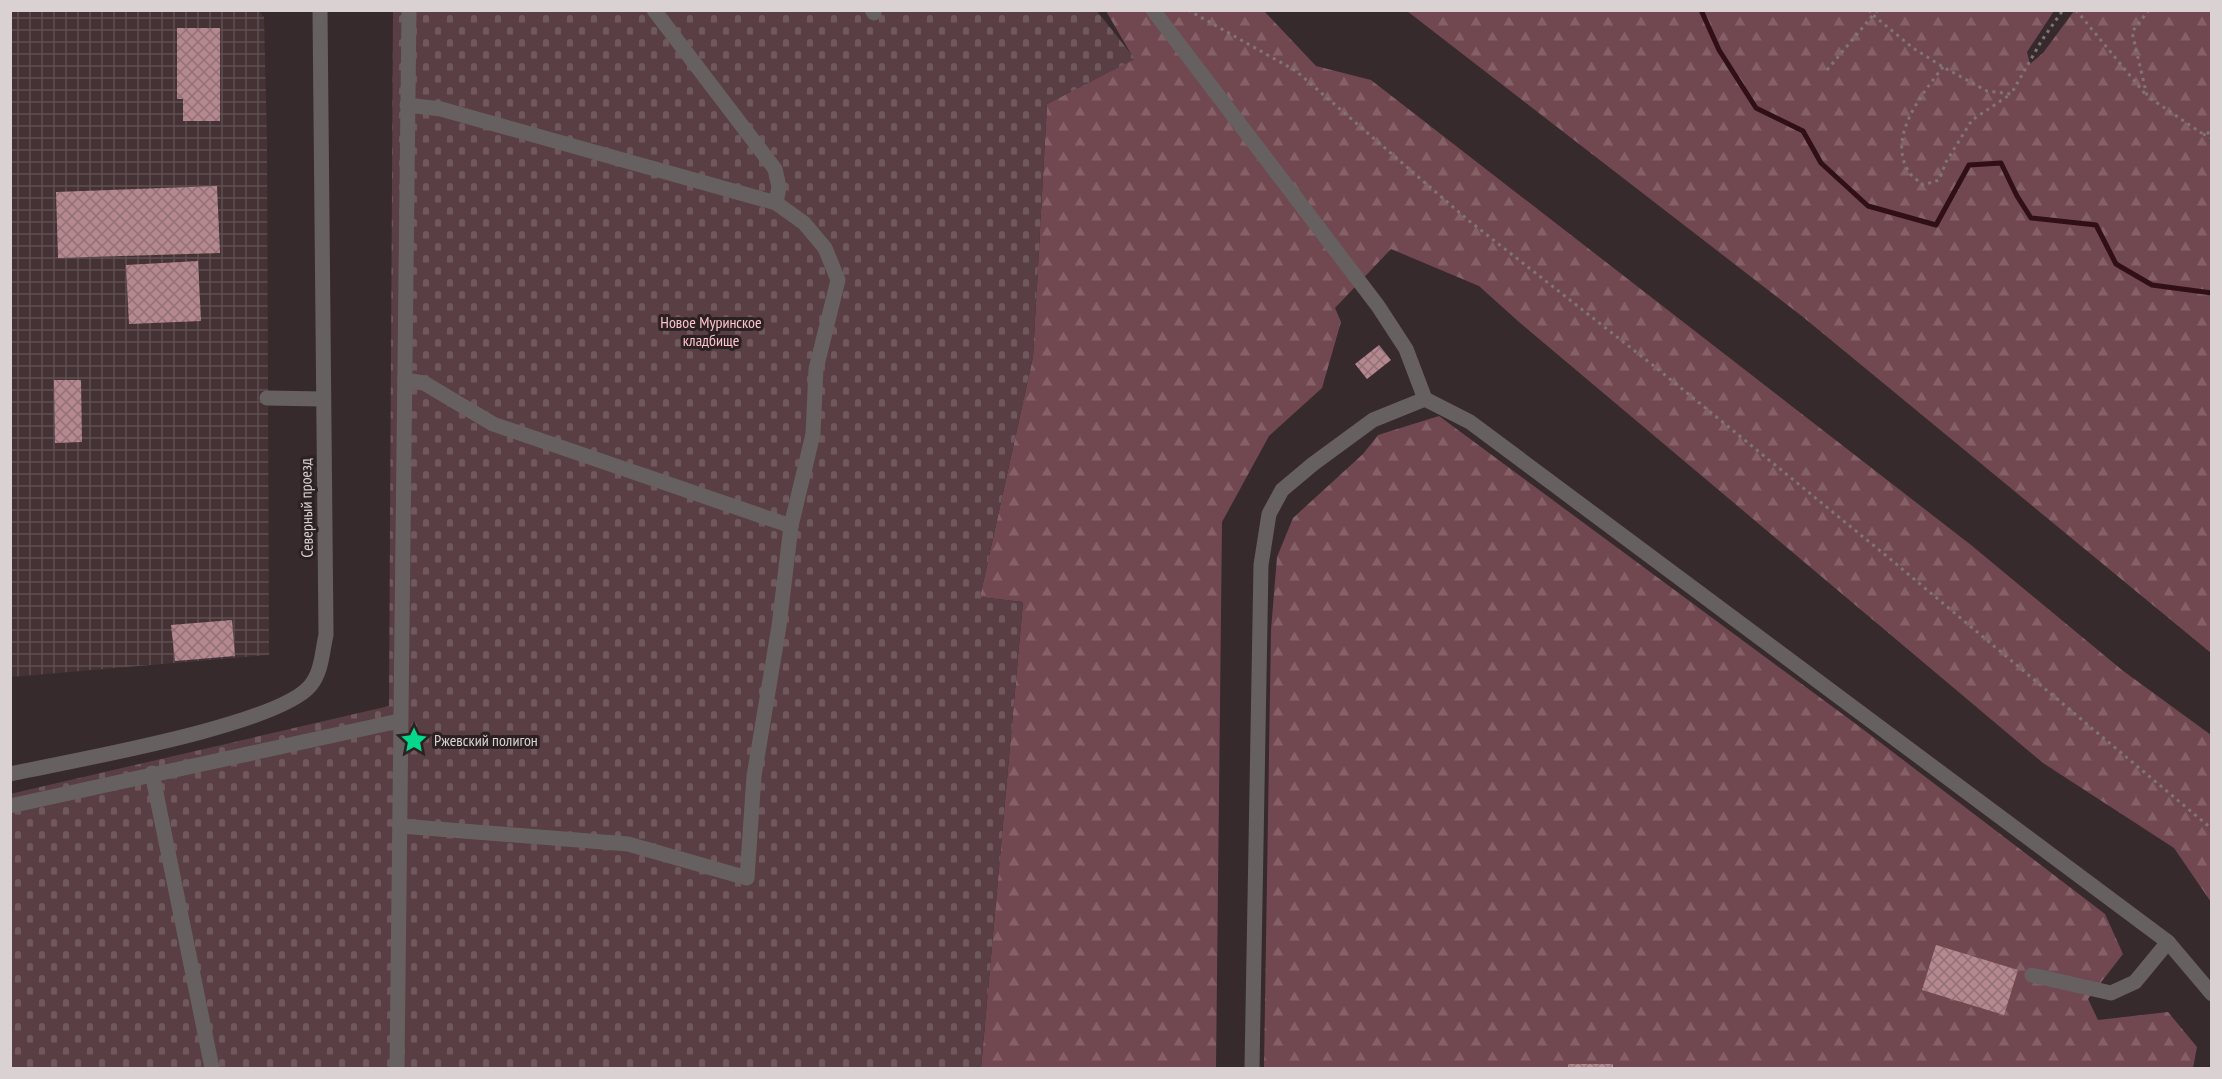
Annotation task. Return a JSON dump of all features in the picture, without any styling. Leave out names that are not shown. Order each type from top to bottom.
[{"type":"street","name":"Северный проезд","points":[[10,774],[220,726],[275,710],[309,687],[318,674],[326,635],[320,10]]},
{"type":"street","points":[[397,1068],[408,10]]},
{"type":"street","points":[[654,10],[775,169],[779,187],[776,203]]},
{"type":"street","points":[[1153,10],[1378,306],[1406,349],[1425,399],[1470,422],[2168,942],[2211,994]]},
{"type":"street","points":[[399,826],[628,844],[747,878],[753,776],[779,626],[791,526],[813,434],[816,369],[838,280],[825,248],[804,224],[776,203],[441,110],[407,105]]},
{"type":"street","points":[[405,380],[424,383],[493,424],[791,526]]},
{"type":"street","points":[[267,398],[322,399]]},
{"type":"street","points":[[1252,1068],[1261,566],[1269,514],[1282,490],[1312,464],[1373,420],[1425,399]]},
{"type":"street","points":[[10,806],[152,773],[399,721]]},
{"type":"street","points":[[152,773],[212,1068]]},
{"type":"street","points":[[2032,975],[2111,993],[2135,982],[2168,942]]},
{"type":"path","points":[[1188,10],[1296,71],[1468,220],[1645,358],[1889,558],[2211,829]]},
{"type":"path","points":[[1869,10],[1913,48],[1943,67],[1987,91],[2011,94]]},
{"type":"path","points":[[1827,70],[1878,10]]},
{"type":"path","points":[[1943,67],[1925,90],[1903,132],[1903,155],[1909,172],[1923,185],[1939,180],[1946,162],[1972,120],[2011,94],[2042,40],[2063,10]]},
{"type":"path","points":[[2076,10],[2146,96],[2211,138]]},
{"type":"path","points":[[2146,96],[2132,32],[2149,10]]},
{"type":"path","points":[[2203,134],[2211,132]]},
{"type":"shaded area","points":[[258,10],[264,17],[267,142],[269,655],[11,677],[10,11]]},
{"type":"green space","name":"Новое Муринское кладбище","points":[[393,11],[1097,11],[1135,59],[1047,104],[1033,357],[980,597],[1023,602],[981,1068],[11,1068],[10,794],[389,706]]},
{"type":"green space","points":[[1106,11],[1264,11],[1316,66],[1371,80],[1971,545],[2122,670],[2211,735],[2211,902],[2174,848],[2043,763],[1479,286],[1391,249],[1335,308],[1341,322],[1322,388],[1269,436],[1222,522],[1216,1068],[981,1068],[1023,602],[980,597],[1033,357],[1047,104],[1134,59]]},
{"type":"green space","points":[[1407,11],[2054,11],[2027,52],[2030,64],[2043,53],[2074,11],[2211,11],[2211,653],[1803,317]]},
{"type":"green space","points":[[1439,416],[1860,727],[2105,914],[2123,954],[2088,999],[2098,1020],[2168,1012],[2197,1047],[2193,1068],[1264,1068],[1271,630],[1277,557],[1293,518],[1363,454],[1378,435]]},
{"type":"building","points":[[177,28],[220,28],[220,121],[183,121],[183,99],[177,99]]},
{"type":"building","points":[[217,186],[220,253],[58,258],[56,192]]},
{"type":"building","points":[[198,261],[201,321],[129,324],[126,265]]},
{"type":"building","points":[[1379,345],[1391,360],[1367,379],[1355,364]]},
{"type":"building","points":[[54,380],[81,380],[82,442],[55,443]]},
{"type":"building","points":[[232,620],[235,656],[175,661],[171,625]]},
{"type":"building","points":[[1936,945],[2018,970],[2004,1015],[1922,990]]},
{"type":"building","points":[[1568,1064],[1613,1064],[1613,1068],[1568,1068]]},
{"type":"waterway","points":[[1701,10],[1719,50],[1756,108],[1803,131],[1821,163],[1868,206],[1936,225],[1969,165],[2001,163],[2031,218],[2096,225],[2116,264],[2152,285],[2212,293]]},
{"type":"place","name":"Ржевский полигон","points":[[414,740]]}]
